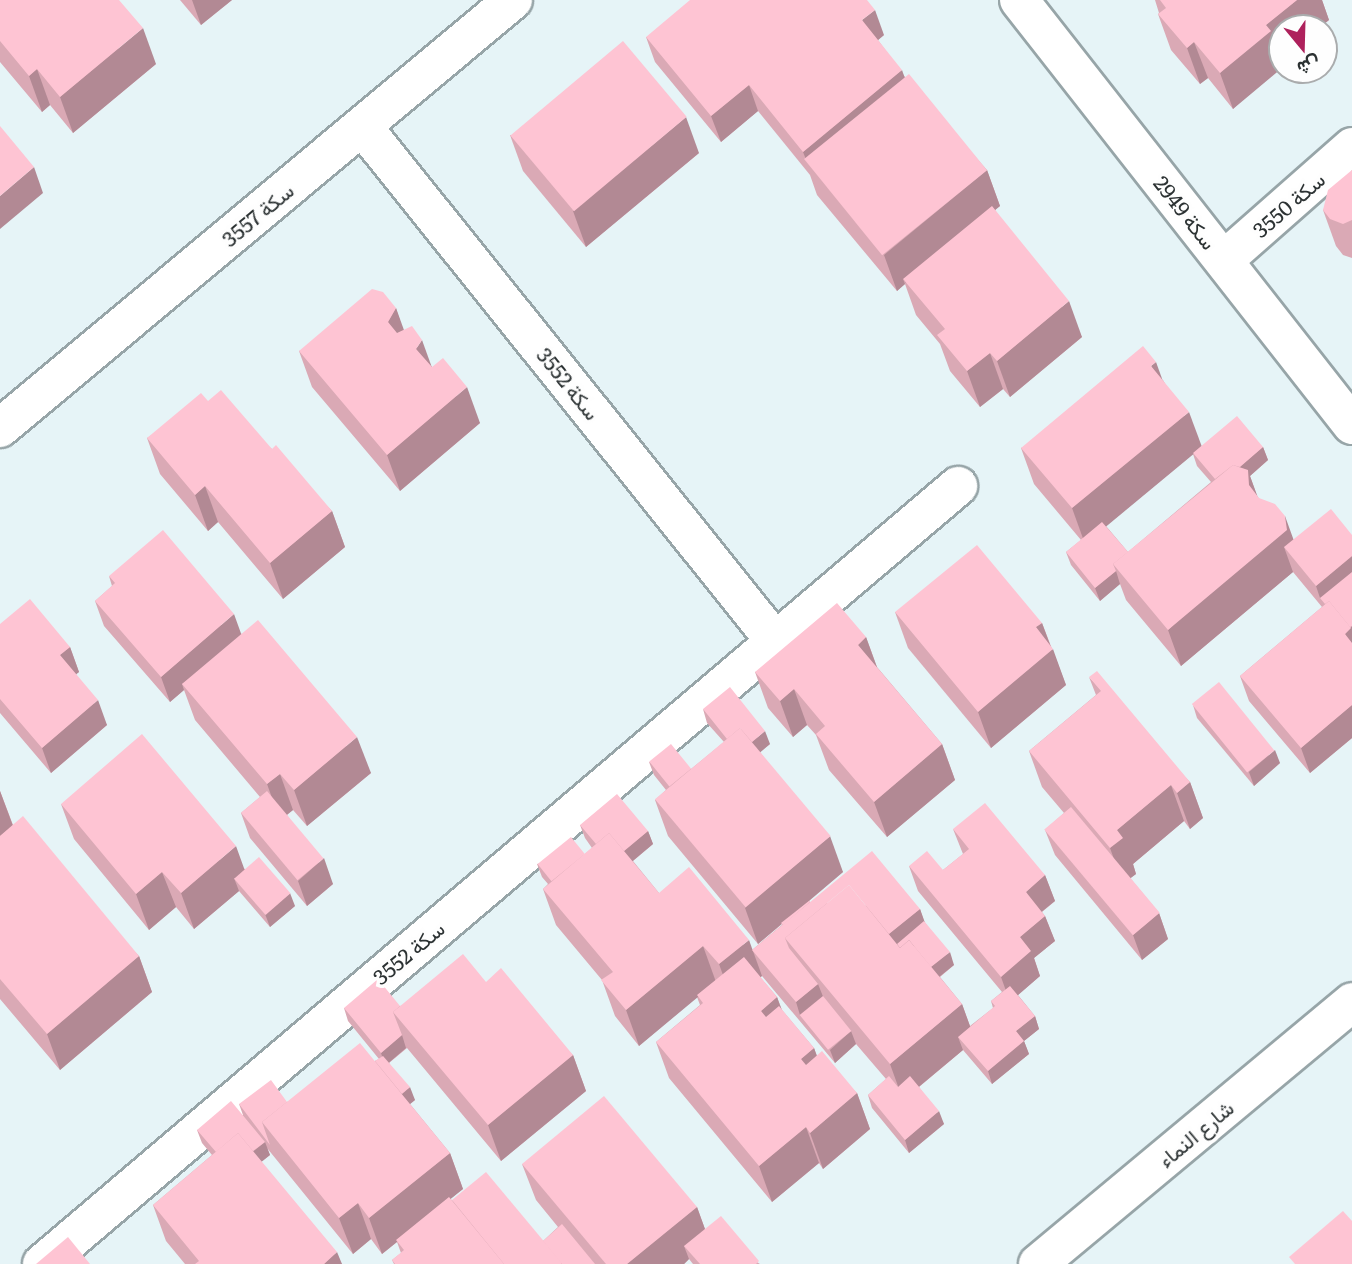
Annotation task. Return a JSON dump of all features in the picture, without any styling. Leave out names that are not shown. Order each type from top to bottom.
[{"type":"street","name":"سكة 3557","points":[[0,428],[513,0]]},
{"type":"street","name":"سكة 2949","points":[[1019,0],[1352,425]]},
{"type":"street","name":"سكة 3552","points":[[362,126],[775,641]]},
{"type":"street","name":"سكة 3550","points":[[1224,260],[1352,147]]},
{"type":"street","name":"سكة 3552","points":[[42,1264],[958,486]]},
{"type":"street","name":"شارع النماء","points":[[1038,1264],[1352,1002]]},
{"type":"building","points":[[0,0],[119,0],[143,28],[60,97],[37,69],[29,76],[0,41]]},
{"type":"building","points":[[690,0],[867,0],[875,10],[862,20],[902,70],[803,152],[749,85],[711,116],[646,37]]},
{"type":"building","points":[[1160,0],[1297,0],[1280,14],[1268,14],[1268,33],[1220,73],[1194,42],[1187,48],[1158,14],[1166,8]]},
{"type":"building","points":[[623,41],[687,117],[574,211],[510,135]]},
{"type":"building","points":[[909,74],[987,170],[882,255],[804,159]]},
{"type":"building","points":[[0,126],[34,167],[0,196]]},
{"type":"building","points":[[1352,170],[1352,220],[1343,224],[1330,219],[1323,210],[1328,190]]},
{"type":"building","points":[[992,206],[1069,301],[997,361],[990,353],[967,371],[937,335],[945,329],[903,279]]},
{"type":"building","points":[[372,289],[383,292],[396,308],[388,322],[397,333],[412,326],[422,340],[416,349],[432,367],[443,358],[467,387],[387,455],[299,351]]},
{"type":"building","points":[[1143,346],[1156,362],[1151,366],[1189,412],[1072,508],[1021,448]]},
{"type":"building","points":[[221,390],[272,449],[276,445],[332,511],[270,563],[205,486],[195,495],[147,438],[201,393],[208,401]]},
{"type":"building","points":[[1237,416],[1263,447],[1240,467],[1233,465],[1215,479],[1193,453]]},
{"type":"building","points":[[1233,465],[1248,470],[1249,485],[1259,498],[1275,504],[1285,516],[1287,530],[1168,630],[1113,564]]},
{"type":"building","points":[[1331,509],[1352,535],[1352,556],[1316,586],[1284,547]]},
{"type":"building","points":[[1102,522],[1128,552],[1113,564],[1116,571],[1095,588],[1066,552]]},
{"type":"building","points":[[163,530],[234,614],[161,677],[95,601],[115,583],[109,576]]},
{"type":"building","points":[[977,545],[1042,623],[1036,627],[1053,649],[978,712],[895,612]]},
{"type":"building","points":[[1352,572],[1350,627],[1329,601],[1325,604],[1320,598]]},
{"type":"building","points":[[30,599],[70,647],[60,655],[98,700],[42,748],[0,699],[0,624]]},
{"type":"building","points":[[1329,601],[1351,628],[1345,634],[1352,643],[1352,705],[1301,748],[1240,676]]},
{"type":"building","points":[[837,603],[866,637],[858,645],[942,744],[874,802],[816,734],[825,726],[794,689],[780,701],[755,672]]},
{"type":"building","points":[[258,620],[357,737],[294,790],[280,774],[267,784],[182,684]]},
{"type":"building","points":[[1097,671],[1190,782],[1177,793],[1171,785],[1117,830],[1123,838],[1110,848],[1029,751],[1101,691],[1089,677]]},
{"type":"building","points":[[1219,682],[1274,750],[1247,772],[1192,704]]},
{"type":"building","points":[[730,687],[765,731],[752,742],[740,728],[727,739],[703,709]]},
{"type":"building","points":[[740,728],[831,836],[746,907],[655,799]]},
{"type":"building","points":[[142,734],[236,846],[181,893],[162,872],[136,894],[61,804]]},
{"type":"building","points":[[671,744],[691,769],[669,786],[649,762]]},
{"type":"building","points":[[267,791],[324,858],[298,880],[241,813]]},
{"type":"building","points":[[617,794],[648,831],[624,851],[609,833],[596,844],[580,825]]},
{"type":"building","points":[[985,803],[1045,875],[1026,892],[1045,916],[1020,937],[1031,951],[1001,977],[909,866],[927,851],[943,870],[969,849],[953,829]]},
{"type":"building","points":[[1071,807],[1160,913],[1133,935],[1044,829]]},
{"type":"building","points":[[23,816],[139,956],[47,1034],[0,979],[0,836]]},
{"type":"building","points":[[609,833],[659,893],[689,867],[749,940],[719,964],[703,946],[626,1010],[601,980],[613,972],[543,889]]},
{"type":"building","points":[[571,837],[585,854],[551,881],[538,864]]},
{"type":"building","points":[[872,851],[920,909],[889,934],[849,885],[785,938],[789,948],[818,984],[796,1002],[752,950]]},
{"type":"building","points":[[259,857],[290,893],[266,915],[234,879]]},
{"type":"building","points":[[849,885],[900,948],[909,940],[962,1004],[890,1064],[785,938]]},
{"type":"building","points":[[809,901],[783,925],[781,923]]},
{"type":"building","points":[[924,921],[950,952],[931,967],[909,940],[900,948],[897,944]]},
{"type":"building","points":[[463,954],[486,982],[501,968],[573,1055],[488,1125],[393,1012]]},
{"type":"building","points":[[744,957],[777,997],[761,1011],[766,1017],[779,1006],[814,1048],[801,1059],[806,1065],[822,1051],[857,1093],[810,1133],[806,1127],[759,1166],[656,1042],[703,1003],[697,995]]},
{"type":"building","points":[[378,979],[400,1006],[393,1012],[402,1035],[381,1053],[344,1008]]},
{"type":"building","points":[[1010,986],[1035,1016],[1016,1031],[1024,1041],[988,1071],[958,1037],[995,1006],[991,1001]]},
{"type":"building","points":[[823,996],[851,1031],[828,1050],[800,1015]]},
{"type":"building","points":[[360,1043],[450,1153],[369,1218],[358,1203],[339,1218],[262,1122]]},
{"type":"building","points":[[383,1056],[410,1087],[402,1094],[375,1061]]},
{"type":"building","points":[[889,1076],[898,1087],[910,1076],[939,1111],[905,1140],[868,1095]]},
{"type":"building","points":[[271,1080],[287,1102],[262,1122],[270,1145],[239,1104]]},
{"type":"building","points":[[604,1096],[697,1207],[627,1264],[606,1264],[522,1164]]},
{"type":"building","points":[[231,1101],[265,1142],[253,1151],[238,1133],[216,1152],[197,1130]]},
{"type":"building","points":[[238,1133],[337,1252],[324,1264],[195,1264],[199,1261],[153,1205]]},
{"type":"building","points":[[486,1172],[561,1264],[504,1264],[452,1200]]},
{"type":"building","points":[[449,1197],[504,1264],[395,1264],[392,1260],[404,1250],[396,1240]]},
{"type":"building","points":[[1343,1211],[1352,1221],[1352,1264],[1295,1264],[1289,1257]]},
{"type":"building","points":[[721,1216],[759,1261],[756,1264],[700,1264],[684,1246]]},
{"type":"building","points":[[562,1224],[595,1264],[562,1264],[543,1241]]},
{"type":"building","points":[[68,1237],[90,1264],[36,1264]]}]
